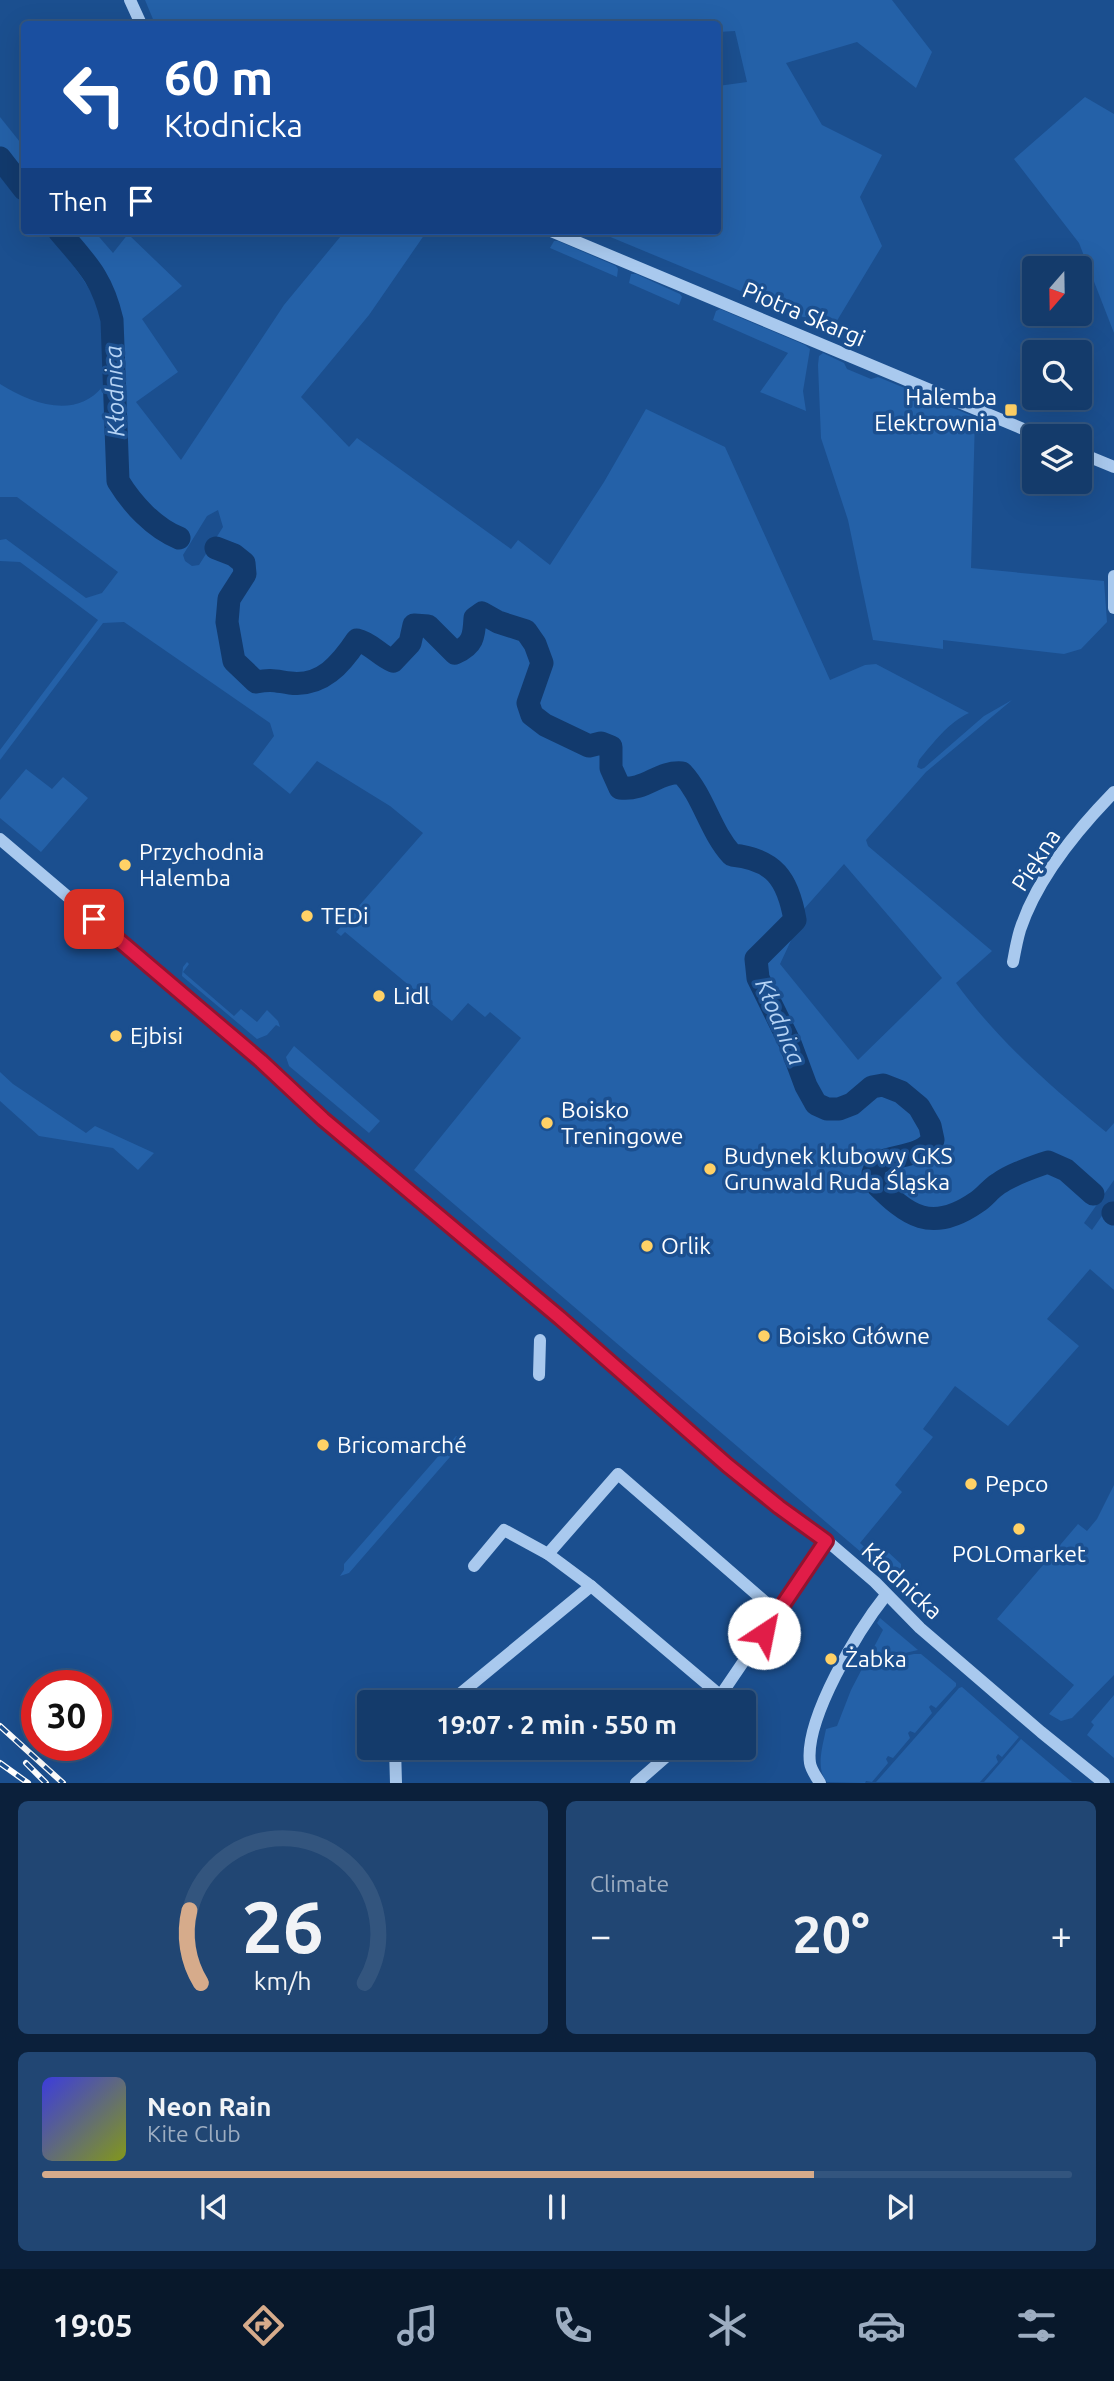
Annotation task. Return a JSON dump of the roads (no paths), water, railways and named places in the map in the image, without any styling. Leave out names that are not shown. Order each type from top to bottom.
[{"type":"street","points":[[130,0],[140,21]]},
{"type":"street","name":"Piotra Skargi","points":[[561,235],[1022,428]]},
{"type":"street","points":[[1092,458],[1114,467]]},
{"type":"street","points":[[1114,576],[1114,608]]},
{"type":"street","name":"Piękna","points":[[1013,962],[1020,930],[1052,867],[1097,809],[1114,792]]},
{"type":"street","name":"Kłodnicka","points":[[0,838],[261,1061],[323,1119],[560,1318],[727,1465],[875,1582],[924,1631],[1104,1783]]},
{"type":"street","points":[[539,1375],[540,1340]]},
{"type":"street","points":[[548,1554],[618,1474],[778,1612]]},
{"type":"street","points":[[474,1566],[504,1530],[548,1554],[592,1586],[708,1690]]},
{"type":"street","points":[[724,1690],[826,1541]]},
{"type":"street","points":[[465,1690],[592,1586]]},
{"type":"street","points":[[820,1783],[810,1767],[809,1755],[811,1740],[830,1685],[864,1623],[886,1595]]},
{"type":"street","points":[[395,1760],[396,1783]]},
{"type":"street","points":[[636,1783],[662,1760]]},
{"type":"waterway","name":"Kłodnica","points":[[0,158],[21,185]]},
{"type":"waterway","name":"Kłodnica","points":[[62,235],[98,281],[112,320],[118,481],[144,514],[179,538]]},
{"type":"waterway","name":"Kłodnica","points":[[216,548],[234,555],[244,563],[245,574],[229,599],[227,622],[234,661],[256,682],[312,681],[330,672],[357,640],[393,661],[410,643],[414,625],[428,626],[455,653],[469,643],[475,618],[482,613],[498,622],[526,631],[535,644],[542,663],[528,703],[532,715],[545,725],[589,746],[601,743],[611,747],[611,768],[620,788],[637,787],[666,775],[682,773],[690,782],[724,846],[732,855],[759,861],[769,867],[783,882],[788,893],[795,920],[756,959],[758,978],[816,1104],[827,1109],[839,1109],[852,1104],[872,1087],[883,1085],[901,1092],[919,1107],[930,1126],[933,1140],[927,1146],[914,1153],[877,1163],[873,1173],[874,1182],[898,1204],[921,1217],[946,1217],[977,1202],[1009,1177],[1048,1162],[1066,1170],[1093,1194]]},
{"type":"railway","points":[[0,1726],[63,1783]]},
{"type":"railway","points":[[0,1763],[28,1783]]},
{"type":"railway","points":[[26,1763],[46,1783]]},
{"type":"place","name":"Halemba Elektrownia","points":[[1011,410]]},
{"type":"place","name":"Przychodnia Halemba","points":[[125,865]]},
{"type":"place","name":"TEDi","points":[[307,916]]},
{"type":"place","name":"Lidl","points":[[379,996]]},
{"type":"place","name":"Ejbisi","points":[[116,1036]]},
{"type":"place","name":"Boisko Treningowe","points":[[547,1123]]},
{"type":"place","name":"Budynek klubowy GKS Grunwald Ruda Śląska","points":[[710,1169]]},
{"type":"place","name":"Orlik","points":[[647,1246]]},
{"type":"place","name":"Boisko Główne","points":[[764,1336]]},
{"type":"place","name":"Bricomarché","points":[[323,1445]]},
{"type":"place","name":"Pepco","points":[[971,1484]]},
{"type":"place","name":"POLOmarket","points":[[1019,1529]]},
{"type":"place","name":"Żabka","points":[[831,1659]]}]
